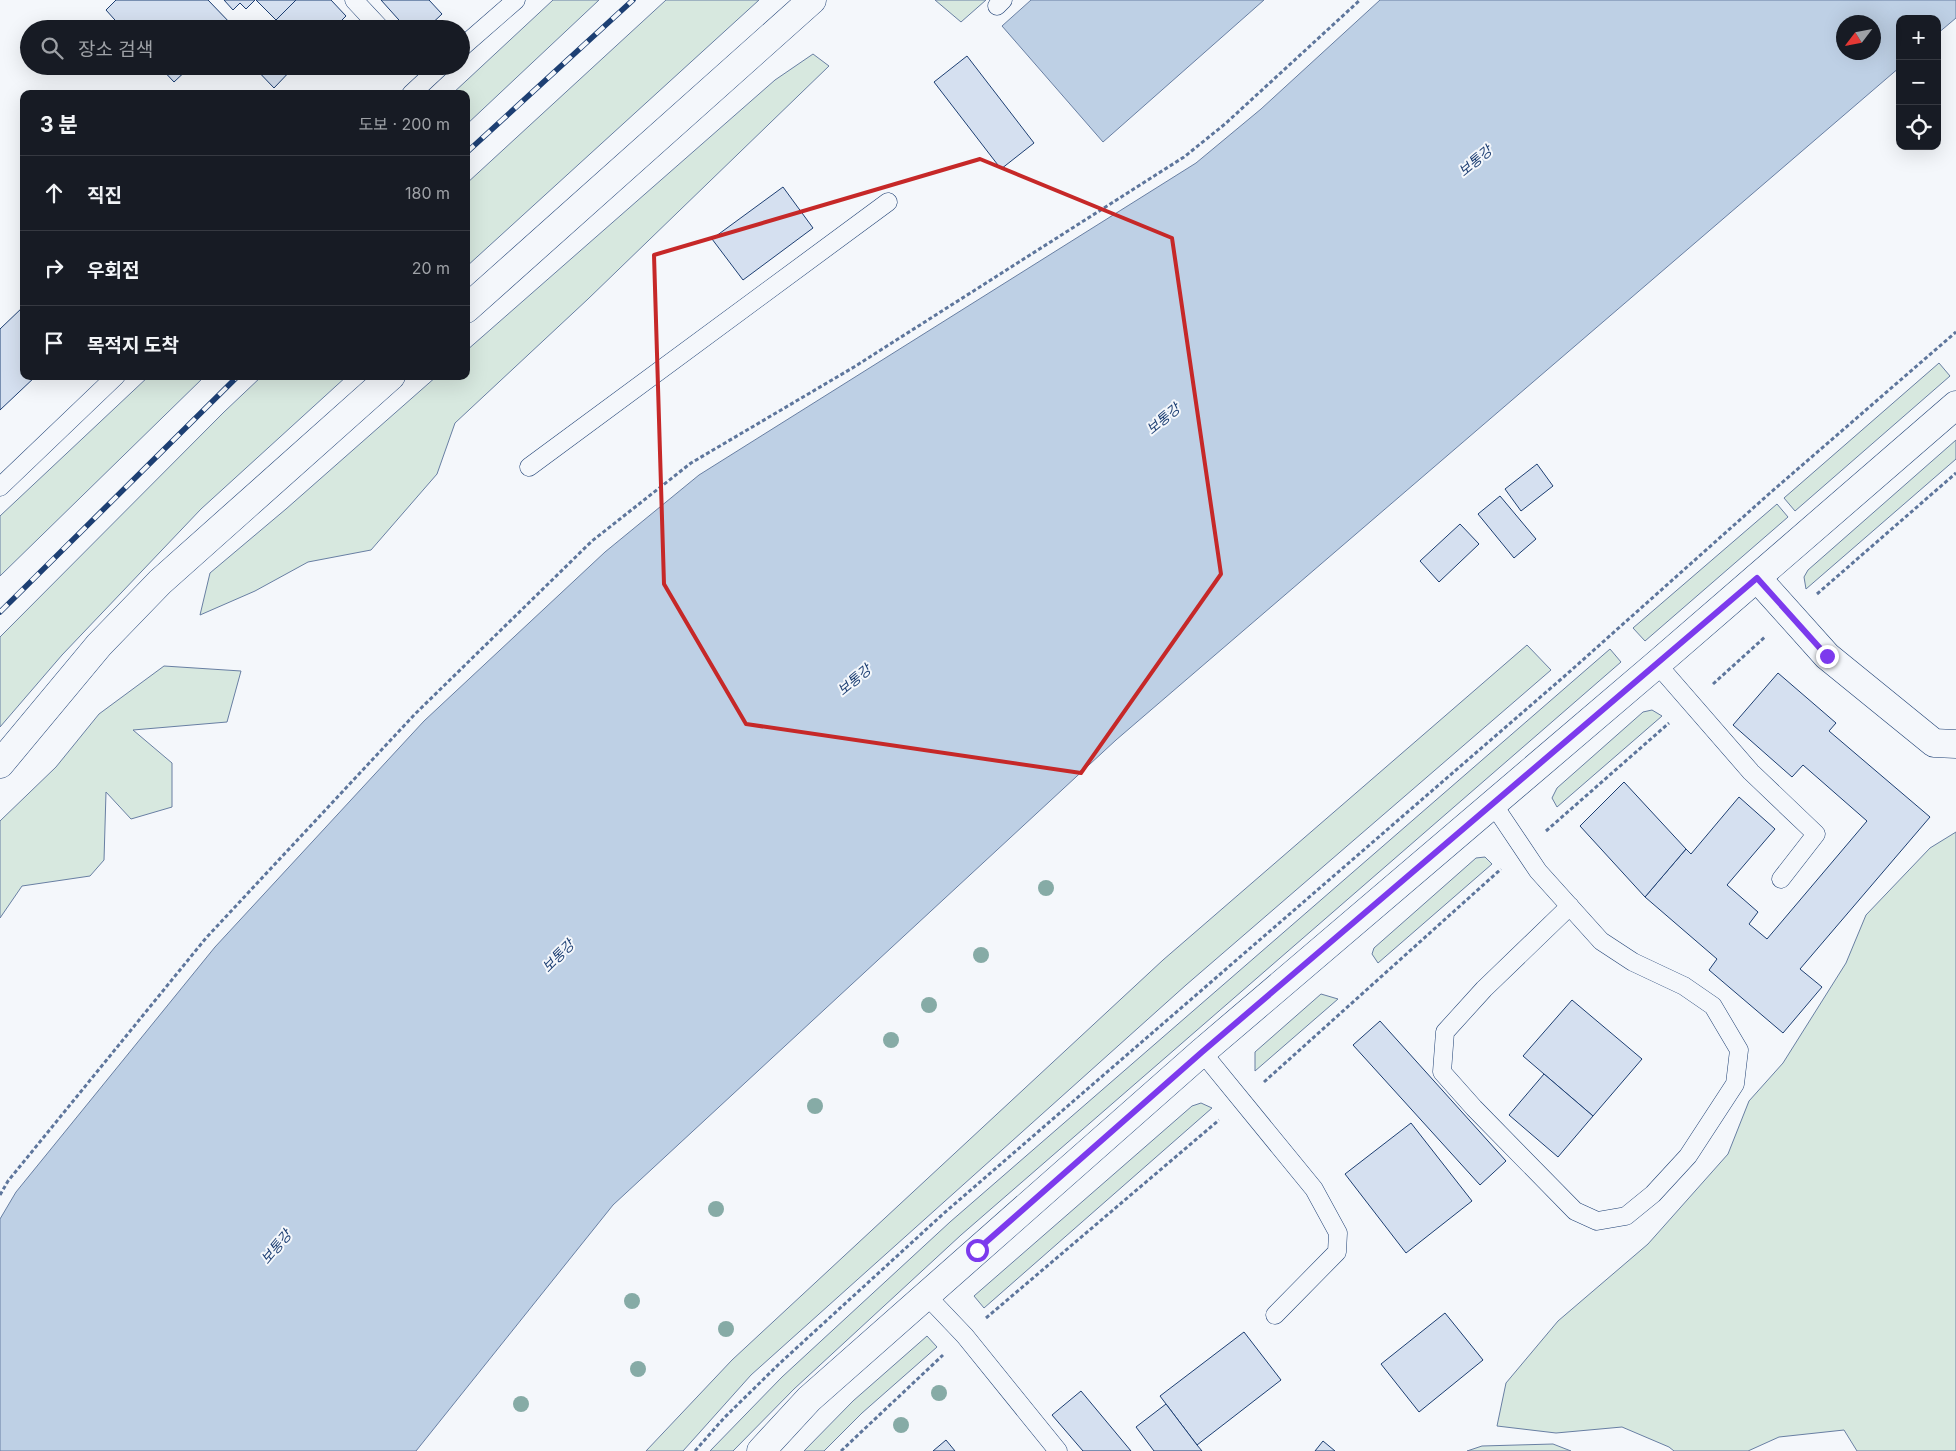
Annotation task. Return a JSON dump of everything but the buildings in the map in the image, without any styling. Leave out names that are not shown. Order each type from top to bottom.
[{"type":"street","points":[[470,305],[812,0]]},
{"type":"street","points":[[0,764],[98,645],[160,582],[387,380]]},
{"type":"street","points":[[761,1451],[809,1399],[1202,1052],[1657,664],[1956,405]]},
{"type":"street","points":[[1757,578],[1827,656],[1934,743],[1956,744]]},
{"type":"lane","points":[[354,0],[373,20]]},
{"type":"lane","points":[[470,40],[516,0]]},
{"type":"lane","points":[[414,90],[425,75]]},
{"type":"lane","points":[[529,467],[888,202]]},
{"type":"lane","points":[[0,487],[112,380]]},
{"type":"lane","points":[[1657,664],[1751,772],[1816,834],[1781,879]]},
{"type":"lane","points":[[1493,804],[1538,870],[1570,906],[1601,941],[1633,962],[1684,986],[1714,1006],[1739,1050],[1735,1084],[1688,1156],[1653,1194],[1626,1216],[1597,1222],[1576,1211],[1474,1108],[1442,1072],[1445,1032],[1484,989],[1570,906]]},
{"type":"lane","points":[[1202,1052],[1314,1189],[1338,1233],[1337,1252],[1275,1315]]},
{"type":"lane","points":[[926,1295],[965,1336],[1058,1451]]},
{"type":"path","points":[[0,1195],[15,1173],[206,938],[415,714],[592,541],[692,463],[854,367],[1184,157],[1225,124],[1360,0]]},
{"type":"path","points":[[695,1451],[724,1418],[779,1364],[943,1214],[1567,674],[1770,493],[1956,332]]},
{"type":"path","points":[[841,1451],[965,1336],[1242,1101],[1690,703],[1956,473]]},
{"type":"highlighted area","points":[[980,159],[1172,238],[1221,574],[1081,773],[746,724],[664,584],[654,255]]},
{"type":"shaded area","points":[[553,0],[599,0],[470,121],[470,90],[456,90]]},
{"type":"shaded area","points":[[666,0],[759,0],[470,263],[470,180]]},
{"type":"shaded area","points":[[935,0],[986,0],[961,22]]},
{"type":"shaded area","points":[[813,54],[829,66],[588,299],[455,423],[437,474],[371,550],[308,562],[255,591],[200,615],[210,573],[432,380],[470,380],[470,347],[775,80]]},
{"type":"shaded area","points":[[1939,363],[1950,376],[1795,511],[1784,498]]},
{"type":"shaded area","points":[[145,380],[201,380],[0,576],[0,516]]},
{"type":"shaded area","points":[[258,380],[343,380],[201,509],[62,655],[0,727],[0,637]]},
{"type":"shaded area","points":[[1956,440],[1956,459],[1806,589],[1804,577],[1808,570]]},
{"type":"shaded area","points":[[1777,504],[1788,517],[1645,641],[1633,628]]},
{"type":"shaded area","points":[[1527,645],[1551,670],[1186,985],[751,1375],[683,1451],[646,1451],[732,1360],[1163,960]]},
{"type":"shaded area","points":[[1610,649],[1621,662],[961,1235],[794,1389],[733,1451],[710,1451],[782,1377],[950,1222]]},
{"type":"shaded area","points":[[164,666],[241,671],[227,722],[133,730],[172,763],[172,807],[131,819],[106,792],[104,860],[90,876],[22,886],[0,918],[0,821],[56,767],[99,714]]},
{"type":"shaded area","points":[[1652,710],[1662,716],[1557,807],[1552,798],[1557,788],[1643,712]]},
{"type":"shaded area","points":[[1956,832],[1956,1451],[1857,1451],[1844,1430],[1779,1437],[1748,1451],[1674,1451],[1669,1447],[1622,1427],[1556,1433],[1497,1426],[1506,1383],[1558,1321],[1648,1244],[1728,1154],[1749,1101],[1783,1063],[1846,963],[1866,915],[1930,848]]},
{"type":"shaded area","points":[[1485,857],[1492,864],[1378,963],[1372,954],[1374,948],[1476,858]]},
{"type":"shaded area","points":[[1321,994],[1338,999],[1255,1071],[1255,1052]]},
{"type":"shaded area","points":[[1201,1103],[1212,1108],[984,1308],[974,1296],[1192,1106]]},
{"type":"shaded area","points":[[927,1336],[937,1347],[862,1413],[824,1451],[804,1451],[853,1401]]},
{"type":"shaded area","points":[[1553,1444],[1571,1451],[1467,1451],[1482,1446]]},
{"type":"water","points":[[1031,0],[1264,0],[1103,142],[1002,26]]},
{"type":"water","name":"보통강","points":[[1380,0],[1956,0],[1956,18],[1941,31],[1941,15],[1896,15],[1896,70],[1116,740],[613,1205],[416,1451],[0,1451],[0,1219],[16,1192],[215,947],[424,721],[605,552],[699,475],[1196,163],[1261,109]]},
{"type":"railway","points":[[470,149],[633,0]]},
{"type":"railway","points":[[0,612],[234,380]]},
{"type":"route","points":[[977,1250],[1202,1052],[1757,578],[1827,656]]}]
